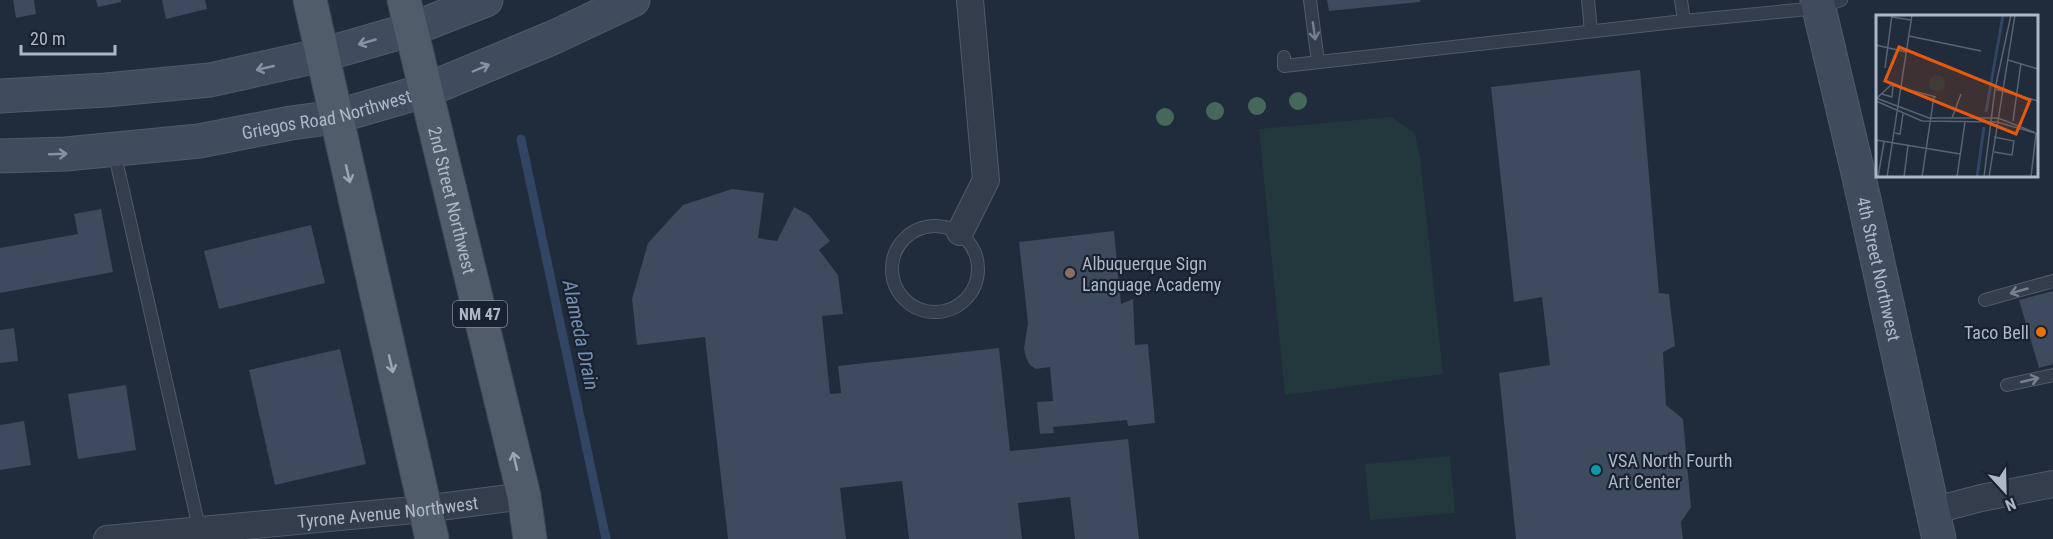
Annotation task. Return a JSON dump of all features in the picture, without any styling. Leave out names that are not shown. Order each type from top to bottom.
[{"type":"main road","points":[[310,0],[334,117],[428,524]]},
{"type":"main road","points":[[0,96],[106,90],[210,80],[322,55],[408,14],[486,0]]},
{"type":"main road","name":"Griegos Road Northwest","points":[[0,156],[66,154],[199,141],[334,117],[427,90],[552,38],[633,0]]},
{"type":"main road","name":"4th Street Northwest","points":[[1826,3],[1859,177],[1936,525]]},
{"type":"main road","name":"2nd Street Northwest","points":[[408,14],[524,496],[530,539]]},
{"type":"street","points":[[960,232],[986,180],[970,0]]},
{"type":"street","points":[[1936,525],[1981,498],[2053,484]]},
{"type":"street","name":"Tyrone Avenue Northwest","points":[[107,539],[428,524],[524,496]]},
{"type":"lane","points":[[1310,0],[1318,62]]},
{"type":"lane","points":[[1588,0],[1592,31]]},
{"type":"lane","points":[[1681,0],[1684,21]]},
{"type":"lane","points":[[1284,57],[1284,66],[1826,3]]},
{"type":"lane","points":[[113,149],[200,535]]},
{"type":"lane","points":[[930,225],[944,226],[960,232],[976,253],[978,273],[973,290],[963,302],[949,310],[938,312],[923,311],[906,302],[895,287],[891,269],[896,249],[910,233],[930,225]]},
{"type":"lane","points":[[1985,300],[2053,281]]},
{"type":"lane","points":[[2007,385],[2053,375]]},
{"type":"green space","points":[[1391,117],[1415,133],[1420,158],[1443,374],[1285,395],[1259,129]]},
{"type":"green space","points":[[1450,456],[1455,513],[1370,520],[1365,464]]},
{"type":"building","points":[[13,0],[34,0],[36,14],[16,18]]},
{"type":"building","points":[[96,0],[121,0],[121,2],[98,7]]},
{"type":"building","points":[[162,0],[205,0],[207,9],[166,19]]},
{"type":"building","points":[[1327,0],[1420,0],[1420,2],[1329,11]]},
{"type":"building","points":[[1640,70],[1659,293],[1669,294],[1675,346],[1663,352],[1666,405],[1683,419],[1691,507],[1681,522],[1683,539],[1516,539],[1499,373],[1550,365],[1542,297],[1514,302],[1491,87]]},
{"type":"building","points":[[732,189],[764,193],[758,238],[777,241],[794,207],[809,215],[830,241],[819,250],[838,275],[843,314],[822,316],[830,394],[841,393],[838,366],[999,348],[1010,451],[1128,439],[1139,539],[1075,539],[1070,497],[1018,503],[1022,539],[909,539],[902,481],[840,488],[846,539],[728,539],[705,337],[637,345],[632,299],[648,243],[683,205]]},
{"type":"building","points":[[101,209],[113,272],[0,293],[0,248],[78,234],[74,214]]},
{"type":"building","points":[[311,225],[325,283],[219,309],[204,251]]},
{"type":"building","points":[[1114,231],[1121,304],[1133,299],[1135,345],[1148,344],[1155,423],[1128,426],[1127,420],[1053,427],[1054,433],[1040,434],[1037,402],[1053,401],[1050,367],[1036,369],[1026,358],[1024,348],[1028,323],[1019,242]]},
{"type":"building","name":"Taco Bell","points":[[2053,291],[2053,364],[2039,368],[2019,300]]},
{"type":"building","points":[[14,328],[18,361],[0,363],[0,330]]},
{"type":"building","points":[[340,349],[366,464],[275,485],[249,370]]},
{"type":"building","points":[[126,385],[136,450],[78,459],[68,394]]},
{"type":"building","points":[[24,421],[31,465],[0,470],[0,425]]},
{"type":"waterway","name":"Alameda Drain","points":[[521,139],[606,539]]},
{"type":"place","name":"Albuquerque Sign Language Academy","points":[[1070,273]]},
{"type":"place","name":"Taco Bell","points":[[2041,332]]},
{"type":"place","name":"VSA North Fourth Art Center","points":[[1596,470]]}]
